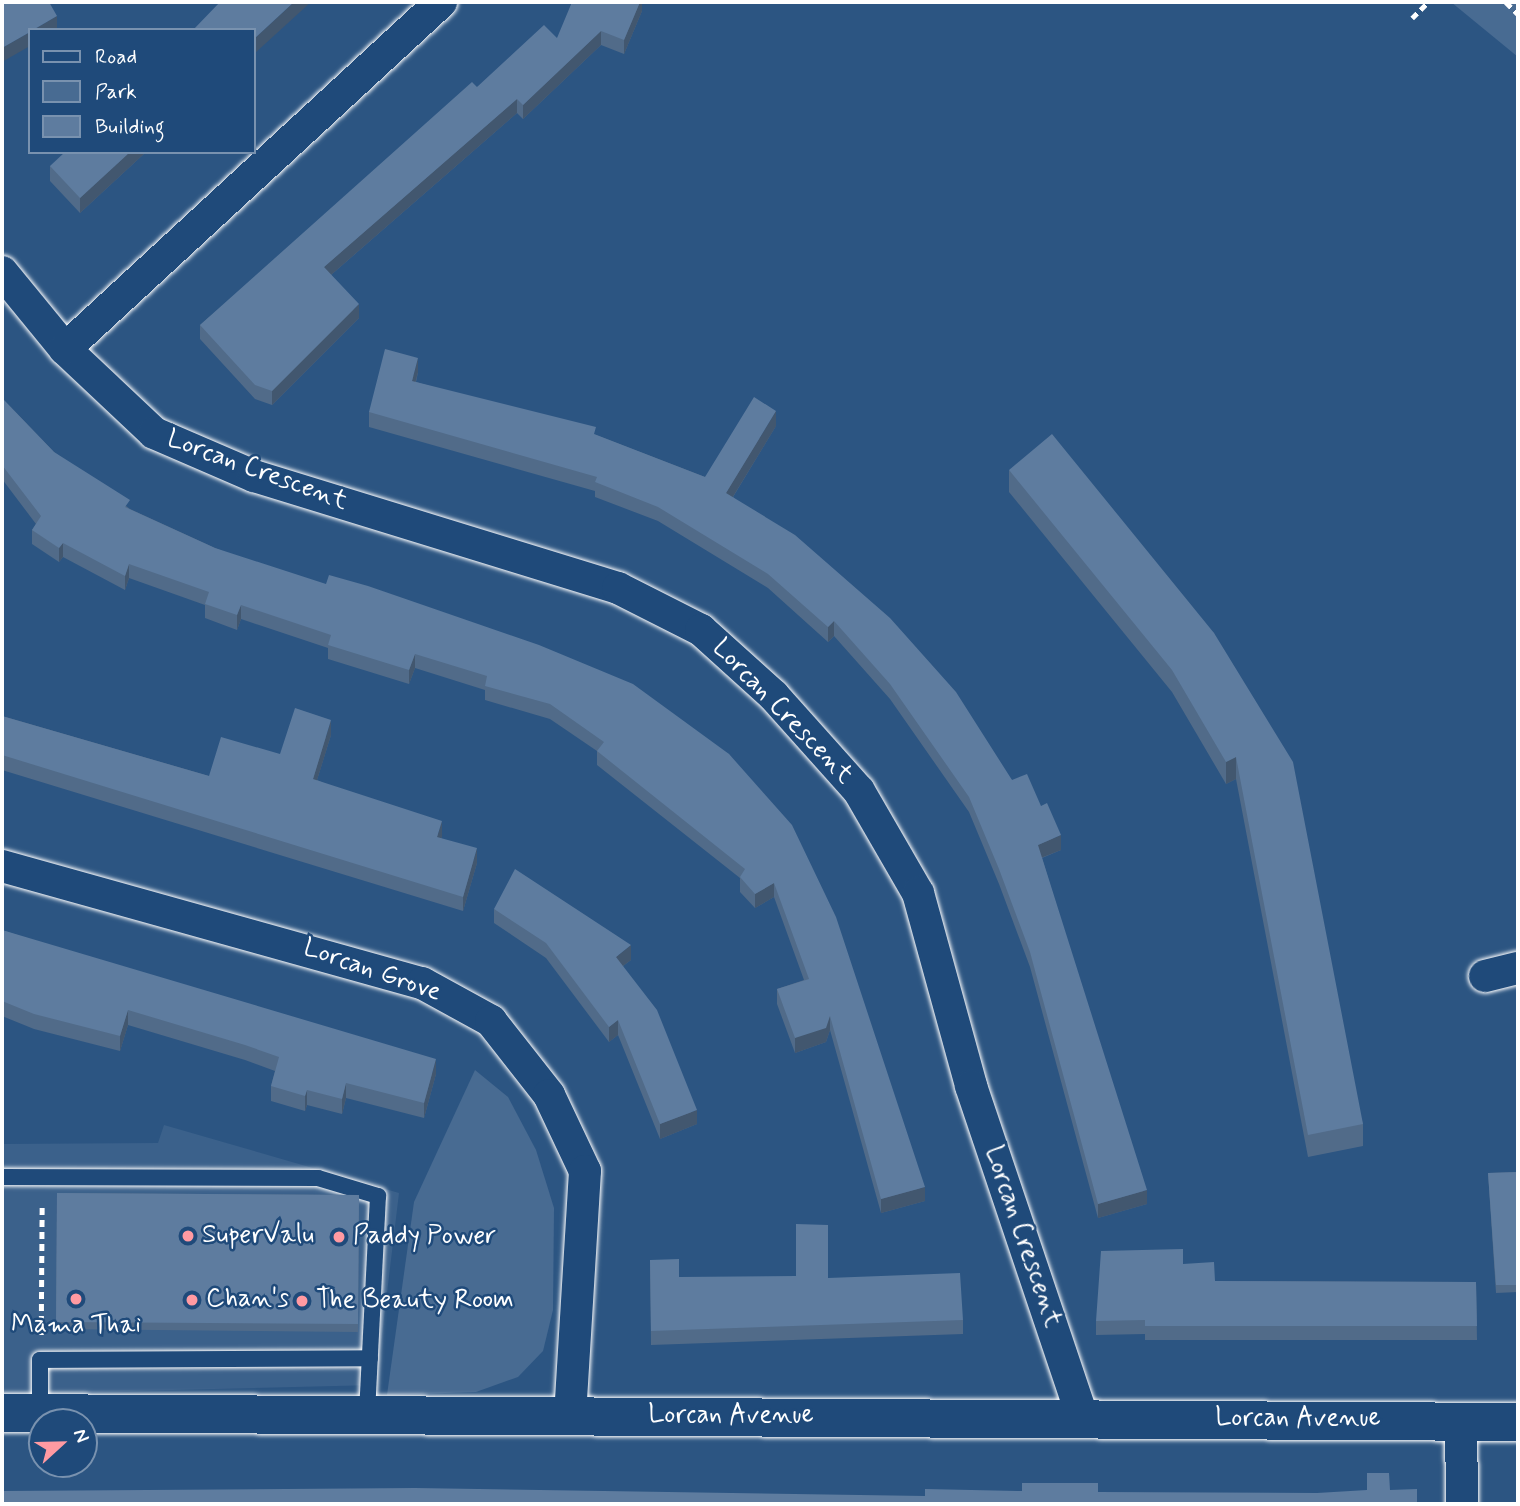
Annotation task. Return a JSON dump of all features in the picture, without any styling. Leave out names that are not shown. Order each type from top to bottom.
[{"type":"street","points":[[65,349],[441,2]]},
{"type":"street","name":"Lorcan Crescent","points":[[2,272],[65,349],[154,433],[254,476],[618,588],[701,630],[774,696],[859,791],[918,893],[971,1086],[1083,1418]]},
{"type":"street","name":"Lorcan Grove","points":[[2,866],[422,983],[491,1021],[550,1095],[585,1171],[570,1416]]},
{"type":"street","points":[[1485,976],[1518,968]]},
{"type":"street","name":"Lorcan Avenue","points":[[2,1413],[28,1413]]},
{"type":"street","name":"Lorcan Avenue","points":[[98,1413],[1518,1422]]},
{"type":"street","points":[[1461,1420],[1462,1504]]},
{"type":"lane","points":[[2,1177],[42,1175],[318,1178],[378,1196],[367,1415]]},
{"type":"lane","points":[[40,1408],[40,1360],[370,1359]]},
{"type":"path","points":[[1412,18],[1428,2]]},
{"type":"path","points":[[1506,2],[1518,14]]},
{"type":"path","points":[[40,1360],[42,1175]]},
{"type":"shaded area","points":[[164,1125],[399,1193],[376,1385],[2,1394],[2,1144],[158,1143]]},
{"type":"green space","points":[[1451,2],[1518,2],[1518,57]]},
{"type":"green space","points":[[475,1070],[508,1097],[536,1150],[554,1208],[553,1310],[543,1351],[518,1377],[476,1392],[387,1395],[414,1202]]},
{"type":"building","points":[[2,2],[49,2],[57,16],[36,28],[28,28],[28,33],[2,48]]},
{"type":"building","points":[[220,2],[294,2],[256,37],[256,28],[195,28]]},
{"type":"building","points":[[572,2],[640,2],[624,40],[601,31],[523,105],[517,99],[324,267],[359,304],[272,391],[255,385],[200,325],[472,82],[477,87],[544,25],[557,38]]},
{"type":"building","points":[[63,154],[128,154],[80,198],[50,166]]},
{"type":"building","points":[[385,349],[418,358],[412,381],[596,427],[594,434],[705,477],[754,397],[776,411],[726,493],[795,535],[890,618],[956,692],[1012,780],[1027,774],[1041,806],[1047,803],[1061,835],[1038,845],[1147,1190],[1098,1204],[1030,952],[969,797],[890,684],[834,621],[828,627],[768,574],[658,507],[595,482],[597,477],[369,412]]},
{"type":"building","points":[[2,398],[54,452],[130,500],[125,507],[215,548],[326,584],[329,575],[368,586],[539,645],[633,684],[729,754],[792,825],[836,917],[925,1187],[881,1199],[830,1016],[826,1028],[795,1038],[777,989],[809,979],[774,883],[755,894],[740,877],[745,869],[597,751],[604,742],[550,704],[485,686],[487,676],[415,654],[409,670],[328,645],[331,635],[241,605],[237,615],[205,604],[209,592],[129,564],[125,576],[63,543],[59,548],[32,530],[41,516],[2,465]]},
{"type":"building","points":[[1052,434],[1214,633],[1293,762],[1363,1124],[1308,1135],[1236,757],[1226,762],[1172,670],[1009,470]]},
{"type":"building","points":[[295,708],[331,720],[313,779],[442,821],[437,837],[477,848],[463,897],[2,755],[2,716],[209,776],[221,737],[280,754]]},
{"type":"building","points":[[515,869],[631,945],[616,957],[657,1010],[697,1110],[660,1124],[618,1020],[609,1027],[546,943],[494,909]]},
{"type":"building","points":[[2,930],[436,1059],[424,1103],[346,1083],[342,1099],[307,1090],[305,1096],[271,1086],[279,1057],[245,1045],[128,1010],[120,1036],[34,1014],[2,1001]]},
{"type":"building","points":[[1518,1172],[1518,1285],[1496,1285],[1488,1173]]},
{"type":"building","points":[[57,1193],[359,1195],[358,1324],[56,1322]]},
{"type":"building","points":[[796,1224],[828,1225],[828,1278],[960,1273],[963,1320],[651,1331],[650,1260],[679,1259],[679,1277],[796,1276]]},
{"type":"building","points":[[1183,1249],[1183,1264],[1214,1262],[1215,1281],[1476,1282],[1477,1326],[1145,1326],[1145,1320],[1096,1321],[1101,1251]]},
{"type":"building","points":[[1367,1473],[1389,1473],[1390,1490],[1417,1489],[1417,1504],[2,1504],[2,1491],[415,1488],[925,1496],[925,1489],[1022,1491],[1022,1483],[1098,1483],[1098,1492],[1317,1493],[1367,1490]]},
{"type":"place","name":"SuperValu","points":[[188,1236]]},
{"type":"place","name":"Paddy Power","points":[[339,1237]]},
{"type":"place","name":"Mama Thai","points":[[76,1299]]},
{"type":"place","name":"Chan's","points":[[192,1300]]},
{"type":"place","name":"The Beauty Room","points":[[302,1301]]}]
